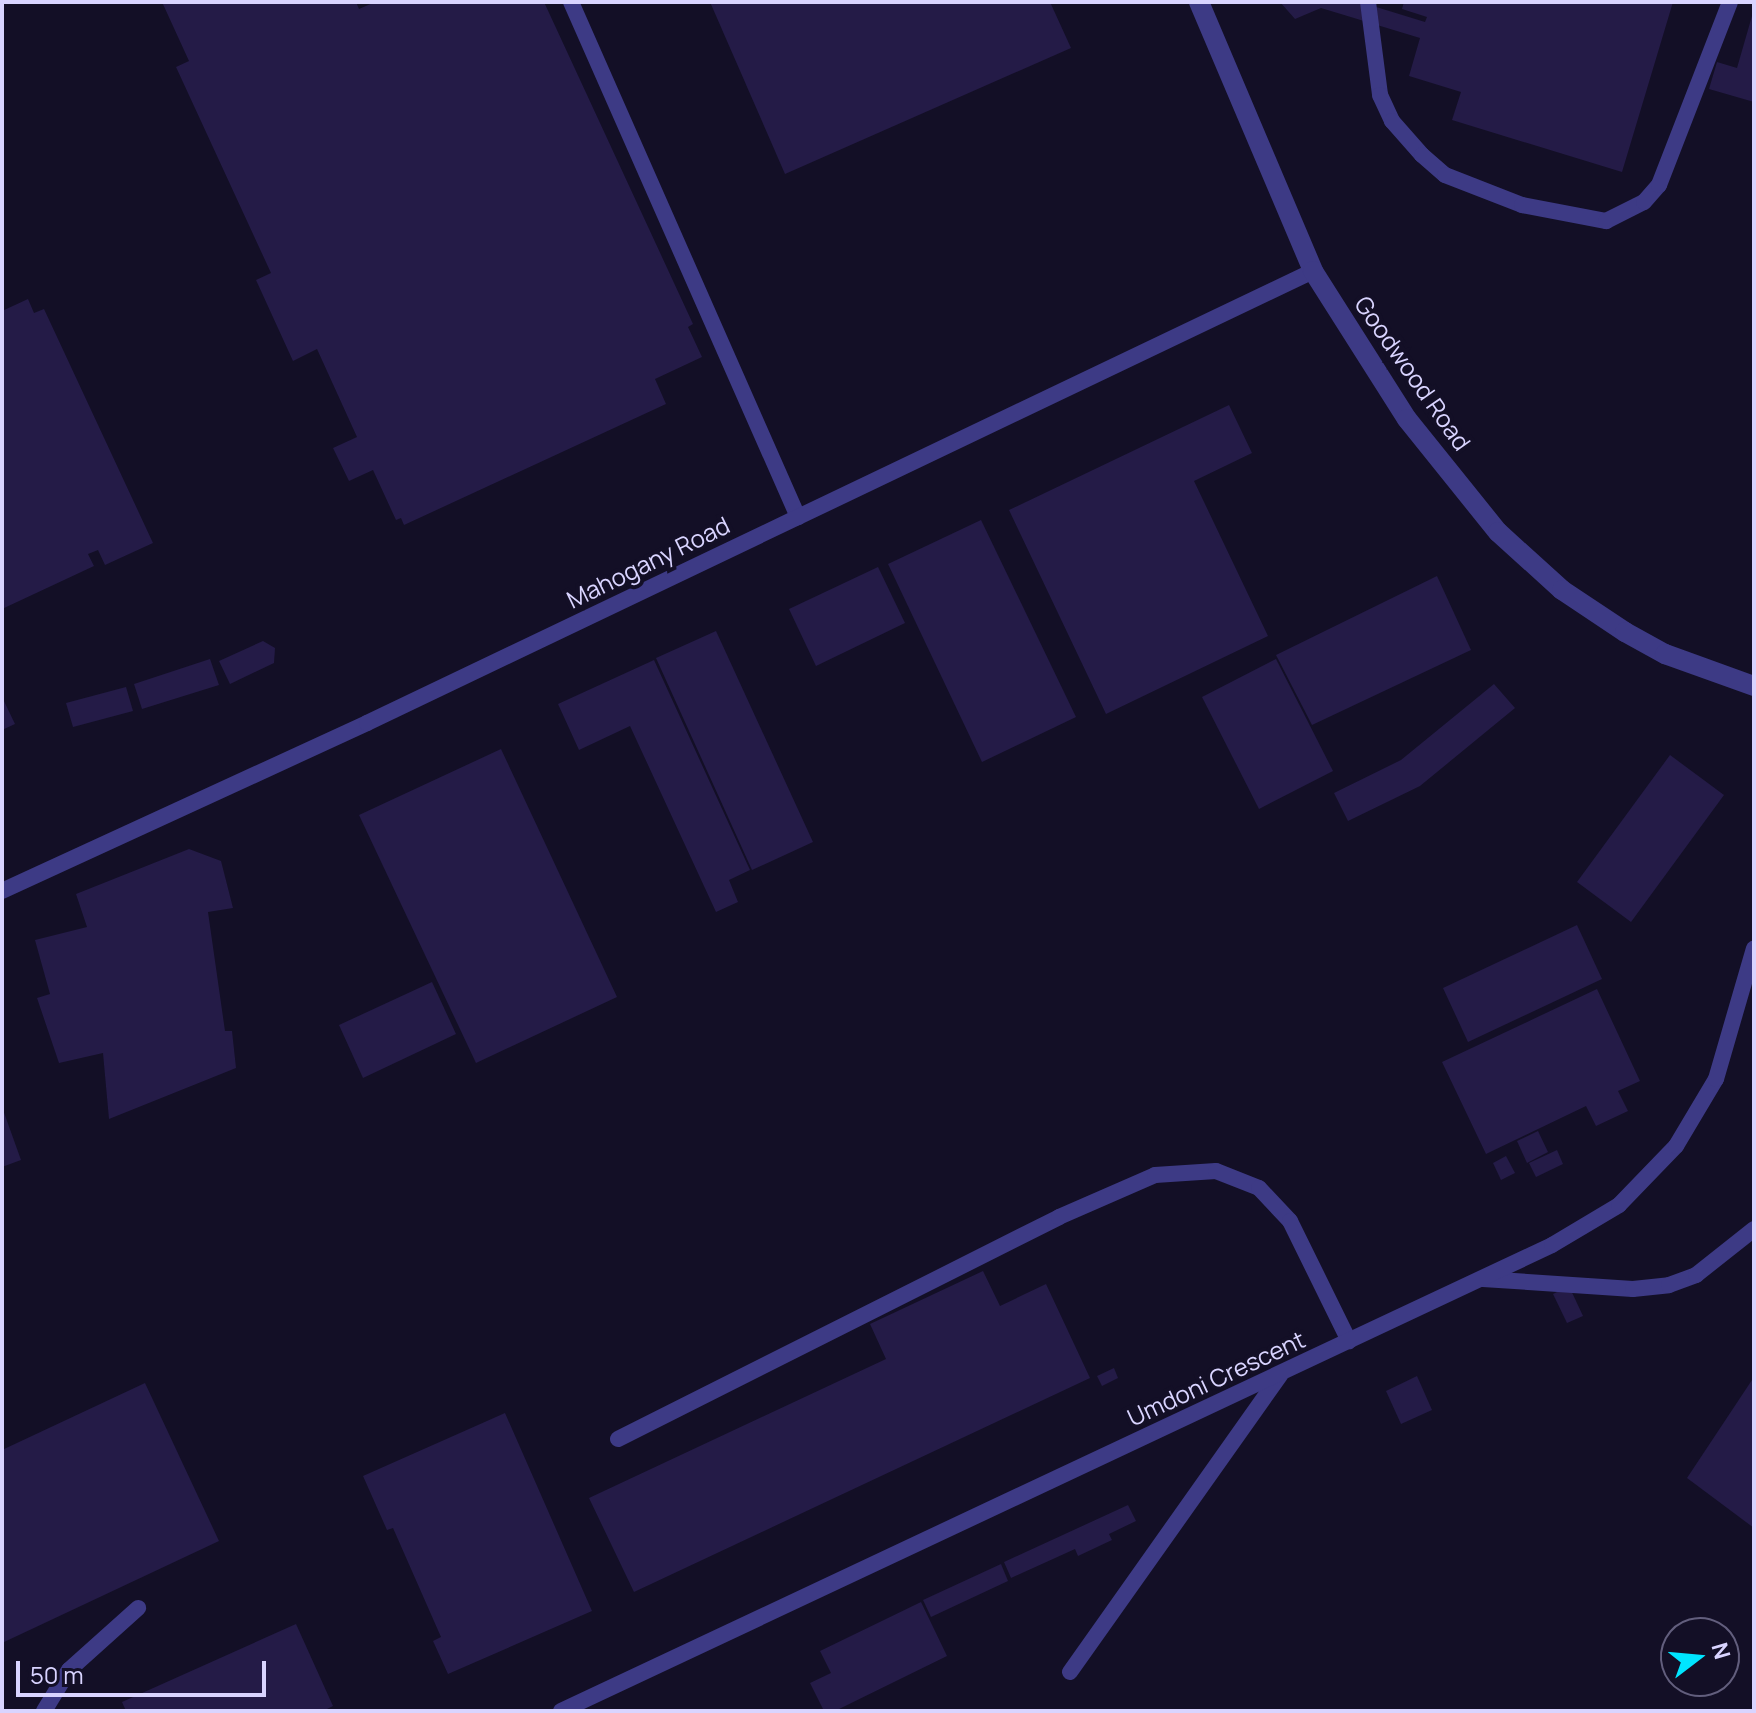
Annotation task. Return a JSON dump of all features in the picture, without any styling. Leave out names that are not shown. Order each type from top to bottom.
[{"type":"street","name":"Goodwood Road","points":[[1199,2],[1313,271],[1407,419],[1509,542],[1562,590],[1625,632],[1665,654],[1754,686]]},
{"type":"lane","points":[[571,2],[798,517]]},
{"type":"lane","points":[[1368,2],[1380,95],[1392,121],[1422,155],[1445,175],[1522,205],[1606,221],[1644,202],[1659,185],[1730,2]]},
{"type":"lane","name":"Mahogany Road","points":[[2,891],[1313,271]]},
{"type":"lane","name":"Umdoni Crescent","points":[[561,1711],[1482,1278],[1619,1205],[1676,1146],[1716,1079],[1754,948]]},
{"type":"lane","points":[[618,1439],[1059,1217],[1155,1175],[1216,1171],[1259,1188],[1290,1221],[1349,1341]]},
{"type":"lane","points":[[1482,1278],[1633,1289],[1669,1285],[1696,1275],[1754,1229]]},
{"type":"lane","points":[[1070,1672],[1281,1374]]},
{"type":"lane","points":[[44,1711],[69,1670],[138,1608]]},
{"type":"building","points":[[162,2],[356,2],[359,9],[375,2],[544,2],[693,324],[688,327],[702,357],[655,379],[666,404],[404,525],[401,518],[396,520],[373,470],[349,481],[333,448],[357,437],[317,349],[293,361],[256,280],[271,273],[176,67],[189,61]]},
{"type":"building","points":[[710,2],[1050,2],[1071,48],[785,174]]},
{"type":"building","points":[[1280,2],[1360,2],[1425,22],[1427,17],[1402,9],[1404,2],[1673,2],[1622,172],[1452,120],[1461,92],[1409,76],[1420,38],[1321,8],[1295,19]]},
{"type":"building","points":[[1754,9],[1754,102],[1709,89],[1717,62],[1737,68]]},
{"type":"building","points":[[28,299],[34,313],[44,309],[153,543],[105,565],[98,550],[88,554],[94,566],[2,609],[2,311]]},
{"type":"building","points":[[1229,405],[1252,453],[1194,481],[1268,636],[1106,714],[1009,510]]},
{"type":"building","points":[[981,520],[1076,717],[982,762],[888,564]]},
{"type":"building","points":[[878,567],[905,623],[816,666],[789,609]]},
{"type":"building","points":[[1437,576],[1471,650],[1312,725],[1276,655]]},
{"type":"building","points":[[716,631],[813,842],[752,870],[656,658]]},
{"type":"building","points":[[263,641],[275,648],[274,663],[230,684],[219,661]]},
{"type":"building","points":[[210,659],[219,685],[142,709],[134,684]]},
{"type":"building","points":[[1276,659],[1333,771],[1259,809],[1202,697]]},
{"type":"building","points":[[654,660],[750,870],[729,880],[738,902],[716,912],[630,726],[579,750],[558,704]]},
{"type":"building","points":[[1494,684],[1515,708],[1420,786],[1348,821],[1334,793],[1401,760]]},
{"type":"building","points":[[126,687],[133,711],[73,727],[66,703]]},
{"type":"building","points":[[2,697],[15,724],[2,730]]},
{"type":"building","points":[[501,749],[617,997],[476,1063],[359,815]]},
{"type":"building","points":[[1670,755],[1724,795],[1631,922],[1577,882]]},
{"type":"building","points":[[189,849],[221,861],[233,908],[208,912],[225,1031],[232,1031],[236,1068],[109,1119],[103,1053],[59,1063],[37,998],[50,994],[35,940],[87,927],[76,894]]},
{"type":"building","points":[[1577,925],[1602,979],[1468,1042],[1443,988]]},
{"type":"building","points":[[432,982],[456,1034],[363,1078],[339,1025]]},
{"type":"building","points":[[1597,989],[1640,1081],[1618,1091],[1628,1111],[1596,1126],[1586,1106],[1486,1154],[1442,1062]]},
{"type":"building","points":[[2,1107],[21,1160],[2,1167]]},
{"type":"building","points":[[1538,1131],[1548,1152],[1527,1163],[1517,1141]]},
{"type":"building","points":[[1557,1150],[1563,1164],[1536,1177],[1529,1163]]},
{"type":"building","points":[[1506,1156],[1515,1173],[1501,1180],[1493,1163]]},
{"type":"building","points":[[983,1271],[1000,1306],[1046,1284],[1090,1378],[634,1592],[589,1498],[886,1359],[870,1324]]},
{"type":"building","points":[[1569,1286],[1583,1316],[1567,1323],[1553,1294]]},
{"type":"building","points":[[1114,1368],[1118,1378],[1102,1386],[1097,1376]]},
{"type":"building","points":[[1417,1376],[1432,1410],[1401,1424],[1386,1391]]},
{"type":"building","points":[[1754,1377],[1754,1528],[1687,1478]]},
{"type":"building","points":[[145,1383],[219,1541],[2,1643],[2,1450]]},
{"type":"building","points":[[505,1413],[592,1611],[448,1674],[433,1641],[441,1637],[393,1528],[387,1530],[363,1476]]},
{"type":"building","points":[[1128,1505],[1136,1521],[1109,1534],[1112,1540],[1078,1556],[1075,1549],[1011,1578],[1004,1562]]},
{"type":"building","points":[[1001,1564],[1008,1581],[931,1617],[923,1600]]},
{"type":"building","points":[[921,1602],[947,1656],[835,1711],[824,1711],[810,1683],[831,1673],[820,1651]]},
{"type":"building","points":[[296,1624],[333,1706],[323,1711],[126,1711],[122,1702]]}]
